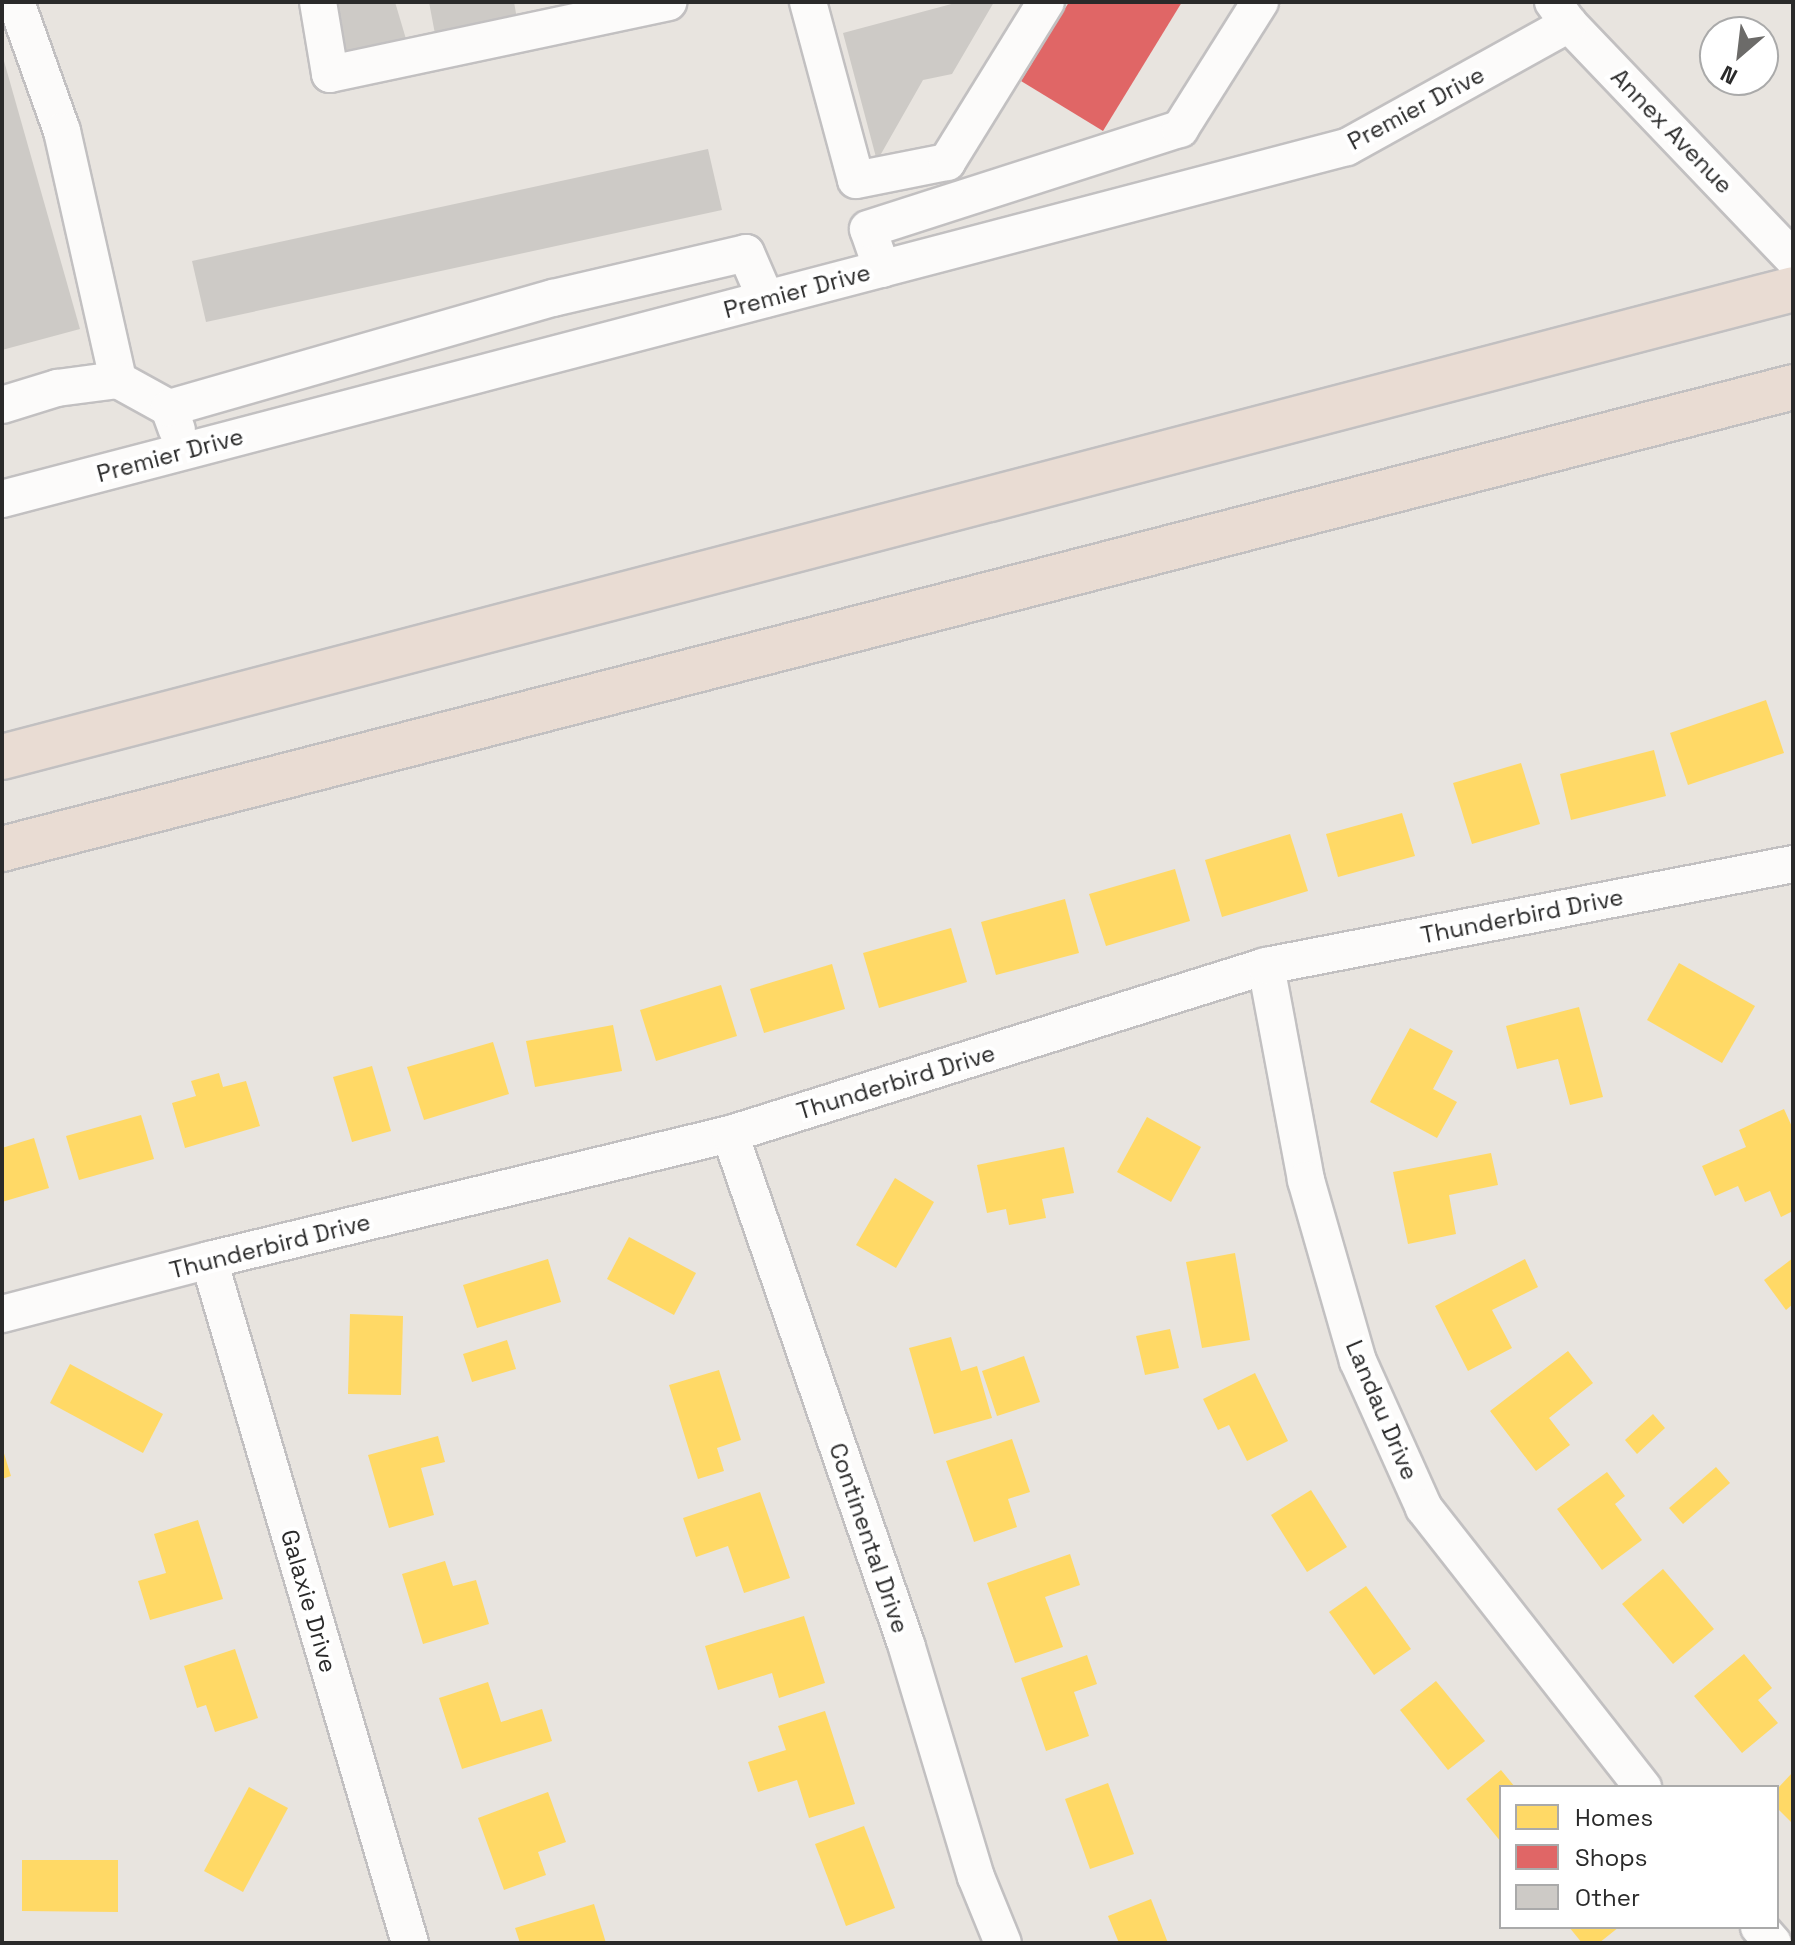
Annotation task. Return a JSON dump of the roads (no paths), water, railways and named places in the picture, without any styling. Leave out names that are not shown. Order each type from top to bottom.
[{"type":"highway","points":[[2,757],[1793,289]]},
{"type":"highway","points":[[2,849],[1793,387]]},
{"type":"street","points":[[16,2],[62,131],[118,380]]},
{"type":"street","points":[[318,2],[330,74],[668,2]]},
{"type":"street","points":[[808,2],[868,229],[882,269]]},
{"type":"street","points":[[856,180],[947,162],[1046,2]]},
{"type":"street","points":[[868,229],[1180,129],[1260,2]]},
{"type":"street","name":"Annex Avenue","points":[[1561,13],[1793,258]]},
{"type":"street","name":"Premier Drive","points":[[2,499],[1347,147],[1561,13]]},
{"type":"street","points":[[169,408],[553,298],[746,253],[766,299]]},
{"type":"street","points":[[2,405],[57,388],[118,380],[169,408],[184,452]]},
{"type":"street","name":"Thunderbird Drive","points":[[2,1314],[209,1260],[730,1134],[1266,966],[1793,864]]},
{"type":"street","name":"Landau Drive","points":[[1266,966],[1306,1180],[1358,1361],[1424,1508],[1641,1785]]},
{"type":"street","name":"Continental Drive","points":[[730,1134],[906,1644],[976,1877],[1003,1943]]},
{"type":"street","name":"Galaxie Drive","points":[[209,1260],[410,1943]]}]
